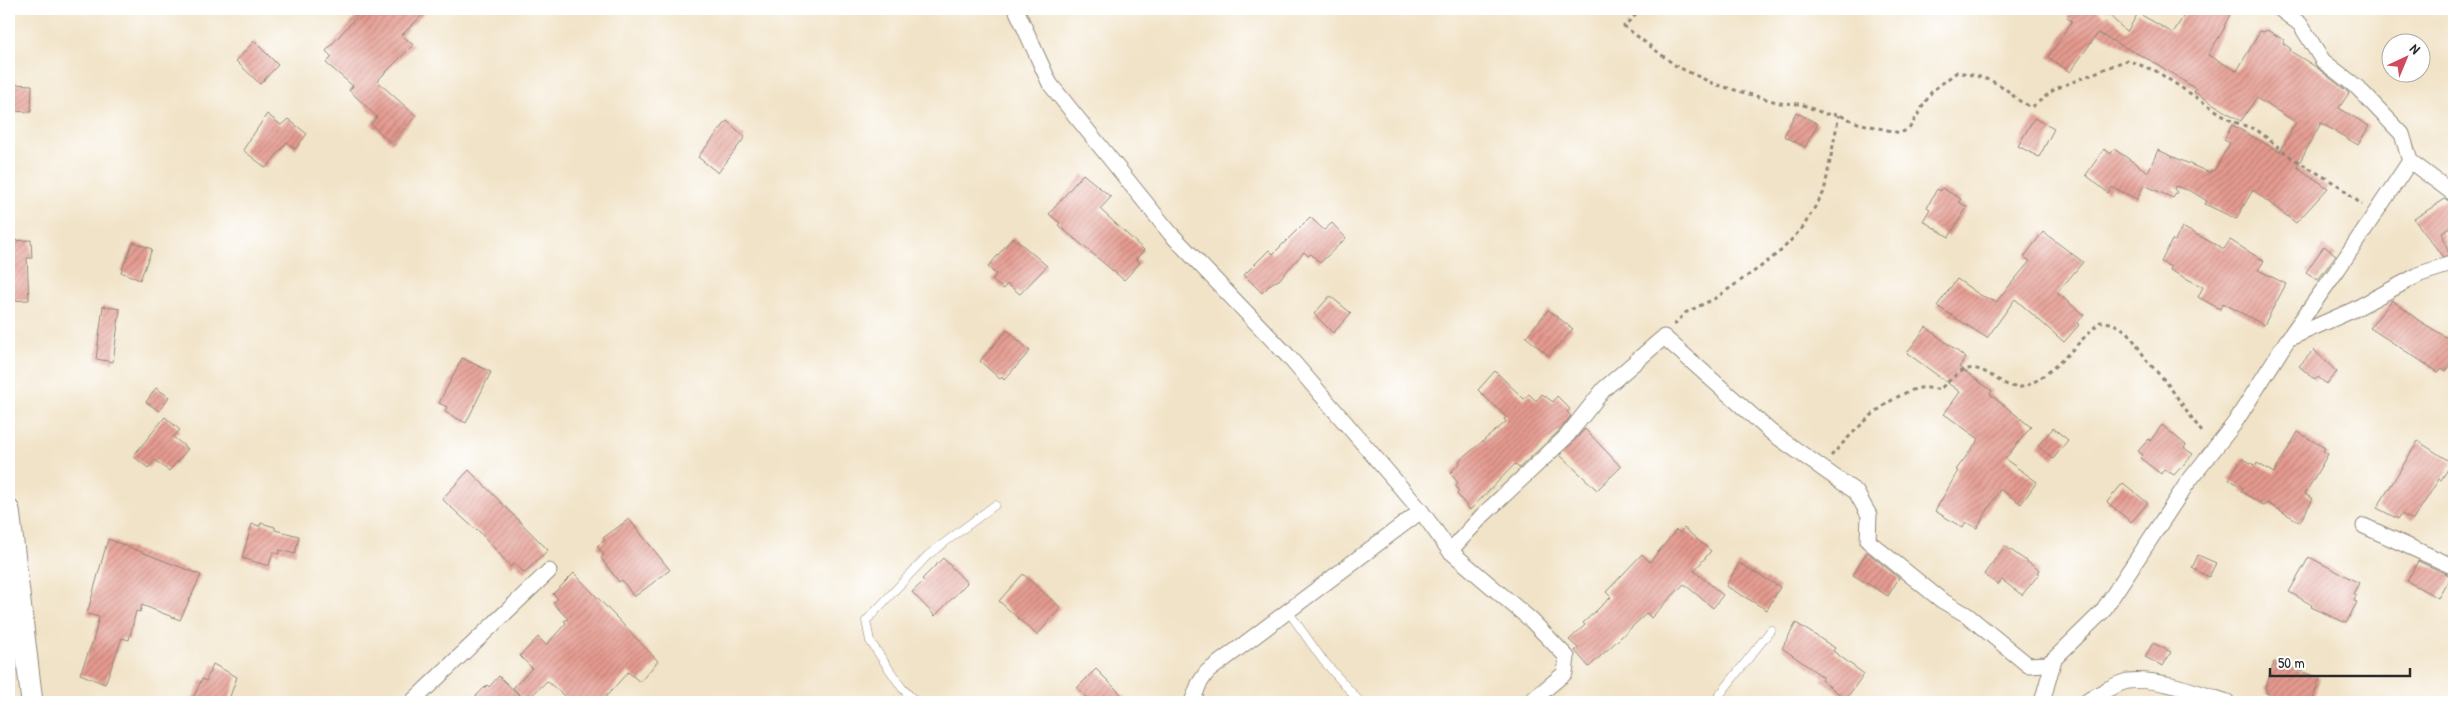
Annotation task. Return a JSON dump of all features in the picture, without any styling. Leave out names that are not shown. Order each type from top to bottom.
[{"type":"main road","points":[[9,510],[17,646],[35,700]]},
{"type":"street","points":[[1016,9],[1050,84],[1158,218],[1288,356],[1421,511],[1450,551],[1531,620],[1566,657],[1565,673],[1530,702]]},
{"type":"street","points":[[2280,9],[2300,24],[2323,61],[2358,88],[2402,134],[2410,161],[2454,194]]},
{"type":"street","points":[[1450,551],[1482,515],[1566,437],[1604,389],[1664,337],[1772,433],[1856,492],[1869,515],[1868,541],[1928,587],[1941,600],[1967,615],[2028,664],[2047,664],[2102,612],[2111,596],[2168,515],[2188,482],[2261,384],[2288,339],[2410,161]]},
{"type":"street","points":[[2288,339],[2353,310],[2420,274],[2454,263]]},
{"type":"street","points":[[1192,702],[1199,684],[1207,672],[1421,511]]},
{"type":"street","points":[[2364,526],[2454,567]]},
{"type":"street","points":[[412,702],[549,571]]},
{"type":"street","points":[[2042,702],[2054,659]]},
{"type":"street","points":[[2086,702],[2126,681],[2150,682],[2203,694],[2227,702]]},
{"type":"lane","points":[[916,702],[902,688],[870,641],[866,621],[928,555],[995,505]]},
{"type":"lane","points":[[1288,611],[1322,659],[1360,702]]},
{"type":"lane","points":[[1714,702],[1771,630]]},
{"type":"path","points":[[1642,9],[1624,26],[1676,66],[1714,84],[1748,95],[1780,103],[1801,104],[1825,114],[1839,115],[1858,123],[1900,133],[1909,128],[1932,91],[1957,72],[1984,77],[2004,88],[2018,102],[2032,107],[2055,89],[2127,60],[2156,71],[2232,121],[2257,130],[2292,158],[2341,188],[2374,215]]},
{"type":"path","points":[[1664,337],[1685,313],[1714,299],[1753,273],[1782,250],[1803,227],[1824,192],[1839,115]]},
{"type":"path","points":[[1820,468],[1853,432],[1893,400],[1921,388],[1940,389],[1964,370],[1978,369],[2012,388],[2028,385],[2055,366],[2100,322],[2112,323],[2128,332],[2148,362],[2181,402],[2197,428],[2215,448]]},
{"type":"building","points":[[363,9],[428,9],[402,35],[413,45],[377,81],[416,116],[391,143],[371,124],[377,117],[349,90],[353,86],[326,63],[332,57],[326,51]]},
{"type":"building","points":[[2074,9],[2096,9],[2106,17],[2108,14],[2127,32],[2138,13],[2173,33],[2188,9],[2233,9],[2225,27],[2208,55],[2237,71],[2260,31],[2267,30],[2284,40],[2283,43],[2291,49],[2290,51],[2316,67],[2349,93],[2339,108],[2369,126],[2358,145],[2321,123],[2297,167],[2328,188],[2296,223],[2253,190],[2236,219],[2205,204],[2207,201],[2191,191],[2175,186],[2174,189],[2177,192],[2173,198],[2144,185],[2137,199],[2112,187],[2108,193],[2086,175],[2104,149],[2111,154],[2114,149],[2148,172],[2158,150],[2210,173],[2211,170],[2214,171],[2230,143],[2224,140],[2232,125],[2280,152],[2296,122],[2256,98],[2241,121],[2194,92],[2196,89],[2157,64],[2098,33],[2070,72],[2048,57],[2072,21],[2067,18]]},
{"type":"building","points":[[254,41],[278,65],[260,84],[236,61]]},
{"type":"building","points":[[9,84],[32,85],[31,112],[9,111]]},
{"type":"building","points":[[1796,112],[1818,124],[1805,147],[1784,136]]},
{"type":"building","points":[[267,114],[281,125],[288,119],[307,134],[295,149],[287,142],[266,168],[243,150]]},
{"type":"building","points":[[2034,118],[2054,129],[2039,157],[2018,146]]},
{"type":"building","points":[[727,121],[745,137],[718,173],[698,157]]},
{"type":"building","points":[[1083,174],[1111,197],[1100,209],[1144,250],[1136,259],[1140,263],[1124,280],[1058,225],[1060,223],[1049,214]]},
{"type":"building","points":[[1942,188],[1961,199],[1959,202],[1967,207],[1949,237],[1923,221],[1930,209],[1927,207],[1937,189],[1941,191]]},
{"type":"building","points":[[2445,199],[2454,203],[2454,225],[2442,232],[2449,255],[2443,257],[2414,219]]},
{"type":"building","points":[[1310,217],[1324,230],[1332,223],[1346,238],[1320,263],[1311,254],[1308,256],[1304,252],[1279,280],[1272,283],[1262,293],[1244,275],[1269,250],[1273,254]]},
{"type":"building","points":[[2182,227],[2224,249],[2230,240],[2264,261],[2258,270],[2286,284],[2264,325],[2223,303],[2220,309],[2198,297],[2203,287],[2170,270],[2171,267],[2161,262],[2172,240],[2175,241]]},
{"type":"building","points":[[2043,232],[2083,262],[2057,293],[2084,315],[2077,323],[2079,325],[2064,342],[2015,299],[1987,338],[1937,306],[1957,279],[1980,295],[1996,302],[2030,261],[2024,257]]},
{"type":"building","points":[[1013,237],[1047,266],[1020,294],[1007,284],[1003,289],[992,280],[996,274],[988,267]]},
{"type":"building","points":[[31,240],[32,258],[27,258],[29,300],[9,301],[9,241]]},
{"type":"building","points":[[133,242],[152,249],[140,280],[121,272]]},
{"type":"building","points":[[2324,246],[2336,255],[2318,280],[2306,272]]},
{"type":"building","points":[[1330,296],[1351,313],[1333,333],[1314,314]]},
{"type":"building","points":[[2392,300],[2418,320],[2454,342],[2454,357],[2446,371],[2442,368],[2438,372],[2370,328]]},
{"type":"building","points":[[103,306],[120,309],[113,362],[96,359]]},
{"type":"building","points":[[1548,310],[1573,329],[1549,356],[1526,337]]},
{"type":"building","points":[[1926,327],[1966,358],[1959,367],[1992,391],[1990,394],[2031,427],[2005,459],[2037,482],[2021,504],[2000,489],[1977,528],[1966,522],[1963,528],[1935,511],[1958,471],[1956,470],[1979,439],[1944,414],[1960,392],[1907,353]]},
{"type":"building","points":[[1007,330],[1030,351],[1004,380],[1002,377],[1000,379],[980,361]]},
{"type":"building","points":[[2314,350],[2337,372],[2326,384],[2318,377],[2315,380],[2299,366]]},
{"type":"building","points":[[462,358],[491,372],[466,423],[445,412],[447,407],[439,403]]},
{"type":"building","points":[[1495,371],[1524,399],[1529,394],[1536,401],[1542,394],[1553,402],[1557,396],[1570,409],[1567,412],[1571,416],[1559,431],[1519,468],[1515,464],[1470,510],[1457,494],[1459,492],[1456,486],[1458,483],[1450,473],[1460,463],[1459,461],[1506,422],[1504,419],[1506,417],[1478,390]]},
{"type":"building","points":[[156,388],[169,397],[159,411],[146,402]]},
{"type":"building","points":[[165,417],[180,430],[173,437],[188,449],[169,471],[155,460],[148,468],[133,456]]},
{"type":"building","points":[[2162,425],[2186,445],[2184,448],[2193,454],[2174,475],[2164,469],[2161,474],[2140,458],[2143,455],[2138,451],[2149,439],[2150,441]]},
{"type":"building","points":[[2053,428],[2068,440],[2053,459],[2038,446]]},
{"type":"building","points":[[1585,429],[1621,467],[1597,490],[1560,455]]},
{"type":"building","points":[[2298,432],[2325,448],[2323,451],[2328,454],[2305,494],[2313,499],[2300,522],[2267,503],[2265,506],[2241,491],[2243,488],[2229,479],[2242,458],[2256,466],[2257,463],[2274,473]]},
{"type":"building","points":[[2418,441],[2452,463],[2441,480],[2439,479],[2413,520],[2401,514],[2398,519],[2377,508]]},
{"type":"building","points":[[469,470],[548,550],[524,573],[515,563],[511,567],[477,529],[442,499]]},
{"type":"building","points":[[2123,483],[2148,503],[2131,522],[2107,502]]},
{"type":"building","points":[[629,519],[670,570],[634,597],[622,580],[619,582],[601,558],[604,555],[597,546],[605,540],[603,538]]},
{"type":"building","points":[[261,523],[275,527],[275,530],[299,536],[295,554],[280,550],[279,554],[273,552],[269,566],[242,558],[252,524],[260,526]]},
{"type":"building","points":[[1684,528],[1711,551],[1694,571],[1723,595],[1713,608],[1684,584],[1651,618],[1647,613],[1589,667],[1575,651],[1578,648],[1569,640],[1585,625],[1583,623],[1611,597],[1606,592],[1642,554],[1650,562],[1676,530],[1680,533]]},
{"type":"building","points":[[108,539],[201,575],[180,620],[142,605],[140,612],[136,611],[129,640],[122,638],[105,684],[80,674],[93,641],[99,617],[87,614]]},
{"type":"building","points":[[2005,546],[2039,570],[2037,573],[2039,574],[2022,595],[2002,580],[1998,585],[1984,574]]},
{"type":"building","points":[[1867,552],[1899,578],[1888,596],[1853,575]]},
{"type":"building","points":[[2198,555],[2216,563],[2209,577],[2192,568]]},
{"type":"building","points":[[2309,557],[2359,583],[2353,594],[2356,596],[2354,601],[2357,602],[2346,623],[2311,607],[2312,605],[2289,592]]},
{"type":"building","points":[[943,558],[967,583],[935,616],[912,592]]},
{"type":"building","points":[[2418,561],[2451,576],[2438,598],[2407,581]]},
{"type":"building","points":[[1739,563],[1780,587],[1767,610],[1726,586]]},
{"type":"building","points":[[574,573],[658,661],[640,682],[628,672],[601,702],[571,702],[547,681],[526,701],[513,688],[532,668],[520,656],[538,637],[546,645],[566,623],[564,621],[568,619],[553,603],[558,599],[553,594]]},
{"type":"building","points":[[1023,574],[1061,608],[1037,635],[999,601]]},
{"type":"building","points":[[1796,623],[1835,648],[1833,651],[1864,674],[1846,699],[1821,680],[1823,677],[1782,648]]},
{"type":"building","points":[[2153,643],[2171,652],[2163,666],[2145,657]]},
{"type":"building","points":[[2274,662],[2320,678],[2312,702],[2296,702],[2266,693],[2267,689],[2265,689]]},
{"type":"building","points":[[213,664],[237,677],[228,702],[191,702],[202,679],[206,681]]},
{"type":"building","points":[[1096,669],[1129,702],[1091,702],[1077,688]]},
{"type":"building","points":[[499,676],[526,702],[470,702],[487,685],[489,687]]}]
